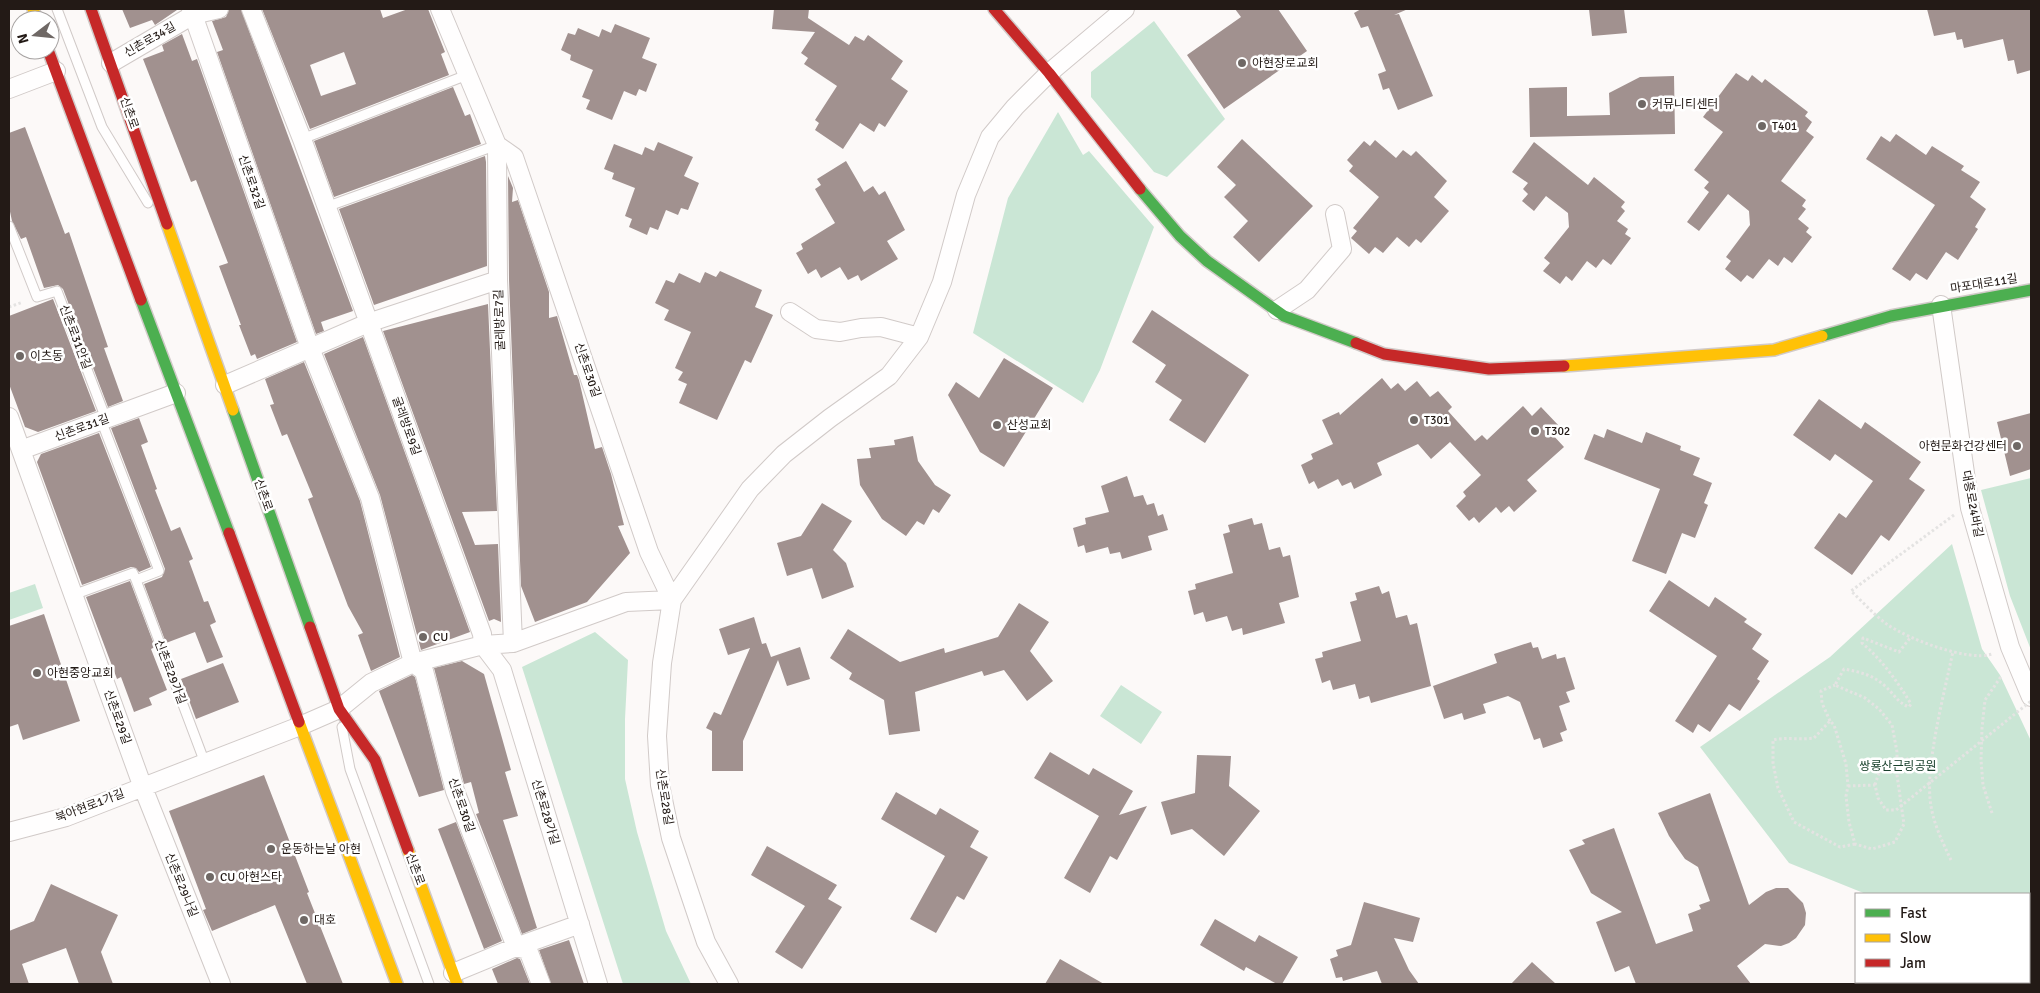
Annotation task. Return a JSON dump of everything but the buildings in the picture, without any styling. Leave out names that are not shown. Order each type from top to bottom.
[{"type":"main road","name":"신촌로","points":[[91,9],[339,709],[375,760],[455,979]]},
{"type":"main road","name":"마포대로11길","points":[[994,9],[1049,73],[1180,236],[1207,261],[1284,316],[1384,354],[1490,369],[1711,357],[1774,350],[1891,316],[1941,305],[2031,290]]},
{"type":"main road","points":[[52,60],[397,984]]},
{"type":"street","name":"신촌로34길","points":[[111,63],[192,12],[219,9]]},
{"type":"street","name":"굴레방로9길","points":[[251,9],[302,139],[482,634],[483,645]]},
{"type":"street","name":"굴레방로7길","points":[[440,9],[497,145],[498,280],[512,643]]},
{"type":"street","points":[[142,785],[300,726],[339,709],[371,684],[413,664],[483,645],[512,643],[626,602],[672,600],[750,489],[784,454],[889,376],[919,337],[942,282],[966,195],[990,138],[1015,107],[1049,73],[1125,9]]},
{"type":"street","name":"신촌로32길","points":[[192,12],[310,348]]},
{"type":"street","points":[[9,89],[56,71]]},
{"type":"street","name":"신촌로30길","points":[[497,145],[514,157],[649,552],[672,600]]},
{"type":"street","points":[[1277,310],[1306,290],[1342,249],[1335,214]]},
{"type":"street","points":[[225,385],[368,323],[498,280]]},
{"type":"street","name":"대흥로24바길","points":[[1941,305],[1970,508],[2010,647],[2031,699]]},
{"type":"street","points":[[790,312],[816,329],[840,332],[881,327],[919,337]]},
{"type":"street","name":"신촌로30길","points":[[310,348],[370,498],[413,664],[424,671],[455,791],[516,947]]},
{"type":"street","name":"신촌로31길","points":[[21,450],[176,393]]},
{"type":"street","points":[[9,417],[21,450]]},
{"type":"street","name":"신촌로29길","points":[[21,450],[142,785]]},
{"type":"street","name":"신촌로28길","points":[[672,600],[661,672],[657,736],[660,786],[671,838],[703,933],[729,984]]},
{"type":"street","name":"신촌로28가길","points":[[483,645],[502,670],[598,984]]},
{"type":"street","name":"북아현로1가길","points":[[9,832],[66,817],[142,785]]},
{"type":"street","name":"신촌로29나길","points":[[142,785],[221,984]]},
{"type":"street","name":"신촌로","points":[[455,979],[516,947],[580,924]]},
{"type":"street","points":[[516,947],[528,950],[541,984]]},
{"type":"lane","points":[[57,9],[102,127],[178,253]]},
{"type":"lane","points":[[302,139],[467,76]]},
{"type":"lane","points":[[326,207],[497,145]]},
{"type":"lane","name":"신촌로31안길","points":[[9,226],[37,297],[57,291],[103,420]]},
{"type":"lane","points":[[73,596],[133,573],[136,580],[159,571],[103,420]]},
{"type":"lane","name":"신촌로29가길","points":[[136,580],[204,763]]},
{"type":"lane","points":[[339,709],[350,769],[429,984]]},
{"type":"path","points":[[1970,508],[1952,515],[1851,591],[1886,624],[1910,638],[1953,651],[1988,655],[2010,647]]},
{"type":"path","points":[[1855,844],[1849,822],[1846,796],[1848,786],[1846,764],[1834,725],[1830,721],[1822,703],[1821,691],[1835,685],[1844,669],[1872,676],[1885,686],[1901,704],[1909,708],[1912,704],[1895,678],[1880,659],[1862,643],[1863,638],[1899,652],[1910,638]]},
{"type":"path","points":[[1951,860],[1942,842],[1931,805],[1931,776],[1953,651]]},
{"type":"path","points":[[1992,813],[1983,785],[1981,760],[1985,700],[2000,675],[2020,669]]},
{"type":"path","points":[[1830,721],[1814,738],[1773,740],[1773,762],[1778,788],[1794,822],[1840,847],[1855,844],[1872,849],[1895,842],[1904,824],[1897,775],[1897,752],[1892,725],[1879,709],[1864,698],[1835,685]]},
{"type":"path","points":[[1916,766],[1906,758],[1891,760],[1880,769],[1875,784],[1878,798],[1886,810],[1896,810],[2031,699]]},
{"type":"path","points":[[1848,786],[1875,784]]},
{"type":"green space","points":[[1154,21],[1225,119],[1167,177],[1154,172],[1091,97],[1091,72]]},
{"type":"green space","points":[[1058,112],[1083,155],[1089,151],[1154,227],[1100,370],[1083,403],[973,333],[1008,198]]},
{"type":"green space","points":[[2031,478],[2031,650],[2010,596],[1981,490]]},
{"type":"green space","name":"쌍룡산근링공원","points":[[1952,544],[1982,649],[2000,675],[2031,741],[2031,984],[2024,983],[2030,983],[2030,893],[1864,893],[1789,863],[1700,747],[1830,657]]},
{"type":"green space","points":[[35,584],[43,608],[9,620],[9,593]]},
{"type":"green space","points":[[595,632],[628,660],[625,719],[625,779],[637,832],[666,931],[691,984],[623,984],[522,667]]},
{"type":"green space","points":[[1121,685],[1162,712],[1141,744],[1100,716]]},
{"type":"traffic: fast","points":[[1140,189],[1180,236],[1207,261],[1284,316],[1356,343]]},
{"type":"traffic: fast","points":[[1822,336],[1891,316],[2031,290]]},
{"type":"traffic: fast","points":[[141,300],[229,533]]},
{"type":"traffic: fast","points":[[233,410],[310,627]]},
{"type":"traffic: slow","points":[[167,224],[233,410]]},
{"type":"traffic: slow","points":[[1564,366],[1774,350],[1822,336]]},
{"type":"traffic: slow","points":[[299,722],[397,984]]},
{"type":"traffic: slow","points":[[408,850],[457,984]]},
{"type":"traffic: jam","points":[[91,9],[167,224]]},
{"type":"traffic: jam","points":[[994,9],[1049,73],[1140,189]]},
{"type":"traffic: jam","points":[[52,60],[141,300]]},
{"type":"traffic: jam","points":[[1356,343],[1384,354],[1489,369],[1564,366]]},
{"type":"traffic: jam","points":[[229,533],[299,722]]},
{"type":"traffic: jam","points":[[310,627],[339,709],[375,760],[408,850]]},
{"type":"place","name":"아현장로교회","points":[[1242,63]]},
{"type":"place","name":"커뮤니티센터","points":[[1642,104]]},
{"type":"place","name":"T401","points":[[1762,126]]},
{"type":"place","name":"이츠동","points":[[20,356]]},
{"type":"place","name":"T301","points":[[1414,420]]},
{"type":"place","name":"산성교회","points":[[997,425]]},
{"type":"place","name":"T302","points":[[1535,431]]},
{"type":"place","name":"아현문화건강센터","points":[[2017,446]]},
{"type":"place","name":"CU","points":[[423,637]]},
{"type":"place","name":"아현중앙교회","points":[[37,673]]},
{"type":"place","name":"운동하는날 아현","points":[[271,849]]},
{"type":"place","name":"CU 아현스타","points":[[210,877]]},
{"type":"place","name":"대호","points":[[304,920]]}]
